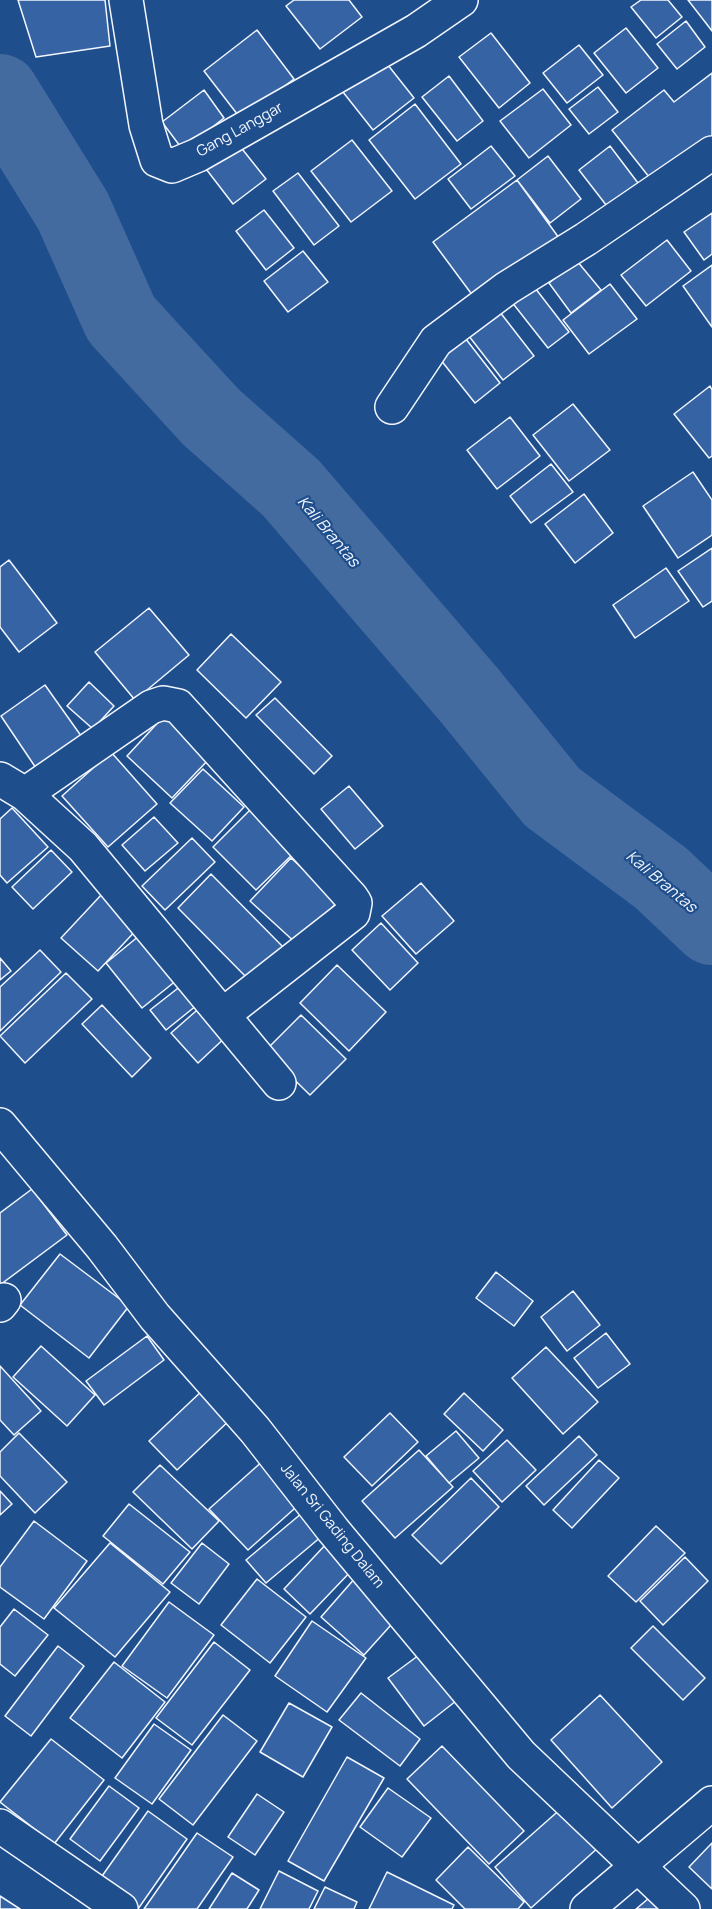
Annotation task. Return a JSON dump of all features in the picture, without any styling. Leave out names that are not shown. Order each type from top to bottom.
[{"type":"street","name":"Gang Langgar","points":[[126,0],[146,125],[157,160],[172,166],[198,155],[416,31],[460,0]]},
{"type":"street","points":[[392,407],[436,341],[507,288],[586,239],[712,153]]},
{"type":"street","points":[[224,1014],[353,913],[355,903],[178,706],[163,702],[13,787],[83,847],[279,1083]]},
{"type":"street","name":"Jalan Sri Gading Dalam","points":[[0,1125],[102,1247],[154,1317],[255,1430],[333,1530],[521,1755],[683,1909]]},
{"type":"street","points":[[587,1909],[712,1803]]},
{"type":"street","points":[[0,1826],[121,1909]]},
{"type":"building","points":[[18,0],[105,0],[110,46],[36,57]]},
{"type":"building","points":[[294,0],[349,0],[362,17],[320,49],[286,6]]},
{"type":"building","points":[[641,0],[668,0],[682,17],[656,38],[631,7]]},
{"type":"building","points":[[688,0],[712,0],[712,31],[709,27]]},
{"type":"building","points":[[686,21],[705,47],[677,69],[657,44]]},
{"type":"building","points":[[626,28],[658,68],[626,93],[594,53]]},
{"type":"building","points":[[257,30],[294,79],[241,119],[204,71]]},
{"type":"building","points":[[491,33],[530,83],[499,108],[459,57]]},
{"type":"building","points":[[579,45],[603,75],[567,103],[543,73]]},
{"type":"building","points":[[380,55],[414,98],[373,130],[339,87]]},
{"type":"building","points":[[712,73],[712,145],[657,187],[612,130],[664,90],[674,102]]},
{"type":"building","points":[[449,76],[483,121],[457,141],[422,97]]},
{"type":"building","points":[[598,87],[618,112],[589,134],[569,109]]},
{"type":"building","points":[[543,89],[571,125],[529,158],[500,121]]},
{"type":"building","points":[[204,90],[224,118],[183,150],[162,122]]},
{"type":"building","points":[[415,104],[461,164],[415,199],[369,140]]},
{"type":"building","points":[[235,140],[266,179],[233,204],[203,165]]},
{"type":"building","points":[[352,140],[392,191],[351,222],[311,171]]},
{"type":"building","points":[[491,146],[515,176],[471,209],[448,179]]},
{"type":"building","points":[[610,146],[641,187],[610,210],[579,170]]},
{"type":"building","points":[[548,156],[581,199],[550,223],[517,180]]},
{"type":"building","points":[[298,173],[339,226],[314,245],[273,191]]},
{"type":"building","points":[[517,180],[559,238],[479,304],[433,242]]},
{"type":"building","points":[[264,210],[294,248],[266,270],[236,231]]},
{"type":"building","points":[[712,213],[712,254],[704,260],[684,232]]},
{"type":"building","points":[[667,240],[691,271],[646,306],[621,275]]},
{"type":"building","points":[[303,251],[328,282],[288,312],[264,281]]},
{"type":"building","points":[[577,261],[601,290],[571,313],[549,283]]},
{"type":"building","points":[[712,265],[712,327],[683,286]]},
{"type":"building","points":[[532,284],[569,332],[548,348],[511,301]]},
{"type":"building","points":[[610,284],[637,319],[589,354],[563,320]]},
{"type":"building","points":[[496,307],[534,356],[503,380],[465,331]]},
{"type":"building","points":[[462,334],[500,383],[475,403],[436,354]]},
{"type":"building","points":[[710,386],[712,390],[712,456],[709,458],[674,414]]},
{"type":"building","points":[[573,404],[610,450],[569,481],[533,435]]},
{"type":"building","points":[[510,417],[540,456],[497,489],[467,450]]},
{"type":"building","points":[[551,464],[573,492],[531,523],[510,496]]},
{"type":"building","points":[[693,472],[712,500],[712,535],[678,558],[643,506]]},
{"type":"building","points":[[584,494],[613,533],[575,563],[545,524]]},
{"type":"building","points":[[712,548],[712,601],[703,607],[678,571]]},
{"type":"building","points":[[9,560],[57,623],[19,652],[0,627],[0,567]]},
{"type":"building","points":[[666,568],[689,601],[635,638],[613,605]]},
{"type":"building","points":[[149,608],[189,655],[135,700],[95,652]]},
{"type":"building","points":[[231,634],[281,682],[246,718],[197,670]]},
{"type":"building","points":[[89,682],[114,706],[93,729],[67,706]]},
{"type":"building","points":[[45,685],[84,740],[38,771],[1,716]]},
{"type":"building","points":[[275,698],[332,756],[314,774],[256,715]]},
{"type":"building","points":[[164,716],[210,758],[172,798],[127,756]]},
{"type":"building","points":[[111,752],[157,804],[108,847],[62,796]]},
{"type":"building","points":[[203,769],[244,807],[212,841],[170,803]]},
{"type":"building","points":[[349,786],[383,826],[355,849],[321,809]]},
{"type":"building","points":[[254,806],[297,850],[256,890],[213,847]]},
{"type":"building","points":[[12,808],[48,847],[7,883],[0,875],[0,819]]},
{"type":"building","points":[[154,817],[178,843],[145,871],[122,845]]},
{"type":"building","points":[[192,838],[215,862],[165,910],[142,886]]},
{"type":"building","points":[[51,850],[72,872],[33,909],[12,887]]},
{"type":"building","points":[[291,858],[338,901],[298,945],[250,901]]},
{"type":"building","points":[[211,874],[287,951],[253,984],[178,908]]},
{"type":"building","points":[[421,883],[454,921],[416,954],[382,916]]},
{"type":"building","points":[[103,893],[140,926],[98,971],[61,938]]},
{"type":"building","points":[[381,923],[418,963],[390,990],[352,950]]},
{"type":"building","points":[[145,931],[182,976],[142,1008],[106,963]]},
{"type":"building","points":[[40,950],[61,972],[0,1031],[0,987]]},
{"type":"building","points":[[0,958],[11,971],[0,980]]},
{"type":"building","points":[[337,965],[386,1012],[349,1051],[300,1003]]},
{"type":"building","points":[[66,973],[92,999],[25,1063],[0,1036]]},
{"type":"building","points":[[191,978],[207,997],[166,1030],[150,1010]]},
{"type":"building","points":[[204,1004],[230,1033],[198,1063],[171,1033]]},
{"type":"building","points":[[102,1005],[151,1058],[132,1077],[82,1024]]},
{"type":"building","points":[[301,1015],[346,1059],[310,1095],[265,1051]]},
{"type":"building","points":[[32,1189],[67,1235],[0,1285],[0,1213]]},
{"type":"building","points":[[60,1254],[129,1306],[89,1358],[20,1305]]},
{"type":"building","points":[[496,1272],[533,1301],[514,1326],[476,1298]]},
{"type":"building","points":[[573,1291],[600,1325],[567,1351],[541,1317]]},
{"type":"building","points":[[606,1333],[630,1364],[598,1388],[574,1358]]},
{"type":"building","points":[[147,1336],[164,1360],[104,1405],[86,1381]]},
{"type":"building","points":[[41,1346],[95,1395],[67,1426],[13,1377]]},
{"type":"building","points":[[546,1347],[598,1402],[563,1434],[512,1378]]},
{"type":"building","points":[[0,1366],[41,1411],[14,1435],[0,1420]]},
{"type":"building","points":[[205,1388],[233,1417],[177,1470],[149,1441]]},
{"type":"building","points":[[464,1393],[503,1430],[483,1451],[444,1414]]},
{"type":"building","points":[[390,1413],[418,1442],[372,1486],[344,1457]]},
{"type":"building","points":[[456,1431],[479,1458],[449,1483],[426,1456]]},
{"type":"building","points":[[19,1433],[67,1482],[35,1513],[0,1476],[0,1452]]},
{"type":"building","points":[[579,1436],[597,1455],[544,1505],[526,1486]]},
{"type":"building","points":[[507,1440],[536,1470],[502,1502],[473,1471]]},
{"type":"building","points":[[419,1450],[453,1487],[395,1538],[362,1501]]},
{"type":"building","points":[[265,1459],[303,1501],[248,1550],[209,1509]]},
{"type":"building","points":[[599,1460],[619,1478],[572,1528],[553,1510]]},
{"type":"building","points":[[160,1465],[219,1521],[192,1549],[133,1492]]},
{"type":"building","points":[[471,1478],[499,1507],[441,1564],[412,1535]]},
{"type":"building","points":[[0,1491],[12,1504],[0,1515]]},
{"type":"building","points":[[129,1504],[190,1552],[163,1584],[103,1536]]},
{"type":"building","points":[[308,1508],[328,1531],[266,1583],[246,1560]]},
{"type":"building","points":[[34,1521],[87,1561],[44,1619],[0,1587],[0,1567]]},
{"type":"building","points":[[656,1526],[685,1553],[636,1602],[608,1576]]},
{"type":"building","points":[[328,1542],[355,1567],[310,1614],[284,1589]]},
{"type":"building","points":[[110,1543],[170,1592],[115,1657],[54,1608]]},
{"type":"building","points":[[202,1543],[229,1564],[199,1604],[171,1583]]},
{"type":"building","points":[[685,1557],[708,1581],[663,1625],[640,1601]]},
{"type":"building","points":[[356,1577],[400,1615],[364,1655],[321,1617]]},
{"type":"building","points":[[257,1579],[306,1617],[270,1663],[221,1625]]},
{"type":"building","points":[[169,1602],[214,1635],[167,1698],[122,1666]]},
{"type":"building","points":[[14,1609],[48,1635],[15,1676],[0,1664],[0,1627]]},
{"type":"building","points":[[312,1621],[366,1658],[327,1712],[275,1676]]},
{"type":"building","points":[[653,1626],[705,1678],[683,1700],[631,1648]]},
{"type":"building","points":[[214,1642],[250,1670],[192,1745],[156,1718]]},
{"type":"building","points":[[58,1646],[84,1666],[31,1736],[5,1716]]},
{"type":"building","points":[[419,1655],[456,1701],[424,1726],[388,1678]]},
{"type":"building","points":[[114,1662],[165,1702],[122,1758],[70,1718]]},
{"type":"building","points":[[361,1693],[420,1739],[400,1766],[339,1720]]},
{"type":"building","points":[[600,1695],[662,1762],[612,1808],[551,1740]]},
{"type":"building","points":[[289,1703],[332,1727],[303,1777],[260,1752]]},
{"type":"building","points":[[223,1715],[257,1741],[193,1825],[159,1799]]},
{"type":"building","points":[[154,1724],[191,1750],[152,1804],[115,1778]]},
{"type":"building","points":[[51,1739],[104,1780],[54,1844],[0,1802]]},
{"type":"building","points":[[442,1746],[524,1831],[489,1864],[407,1779]]},
{"type":"building","points":[[347,1757],[384,1778],[324,1881],[288,1861]]},
{"type":"building","points":[[109,1786],[139,1808],[100,1861],[70,1839]]},
{"type":"building","points":[[388,1788],[431,1818],[402,1857],[360,1827]]},
{"type":"building","points":[[257,1794],[284,1812],[255,1855],[228,1837]]},
{"type":"building","points":[[564,1806],[600,1846],[531,1908],[495,1867]]},
{"type":"building","points":[[148,1811],[187,1839],[138,1909],[128,1909],[95,1886]]},
{"type":"building","points":[[197,1833],[233,1857],[197,1909],[144,1909]]},
{"type":"building","points":[[712,1843],[712,1889],[689,1867]]},
{"type":"building","points":[[468,1847],[524,1902],[518,1909],[465,1909],[436,1880]]},
{"type":"building","points":[[279,1871],[318,1891],[309,1909],[260,1909]]},
{"type":"building","points":[[387,1872],[454,1905],[452,1909],[369,1909]]},
{"type":"building","points":[[232,1873],[259,1890],[247,1909],[209,1909]]},
{"type":"building","points":[[325,1887],[357,1902],[354,1909],[314,1909]]},
{"type":"building","points":[[655,1893],[667,1909],[636,1909]]},
{"type":"building","points":[[0,1896],[20,1909],[0,1909]]},
{"type":"waterway","name":"Kali Brantas","points":[[0,93],[73,211],[121,319],[211,417],[291,488],[470,696],[552,797],[661,878],[712,926]]}]
